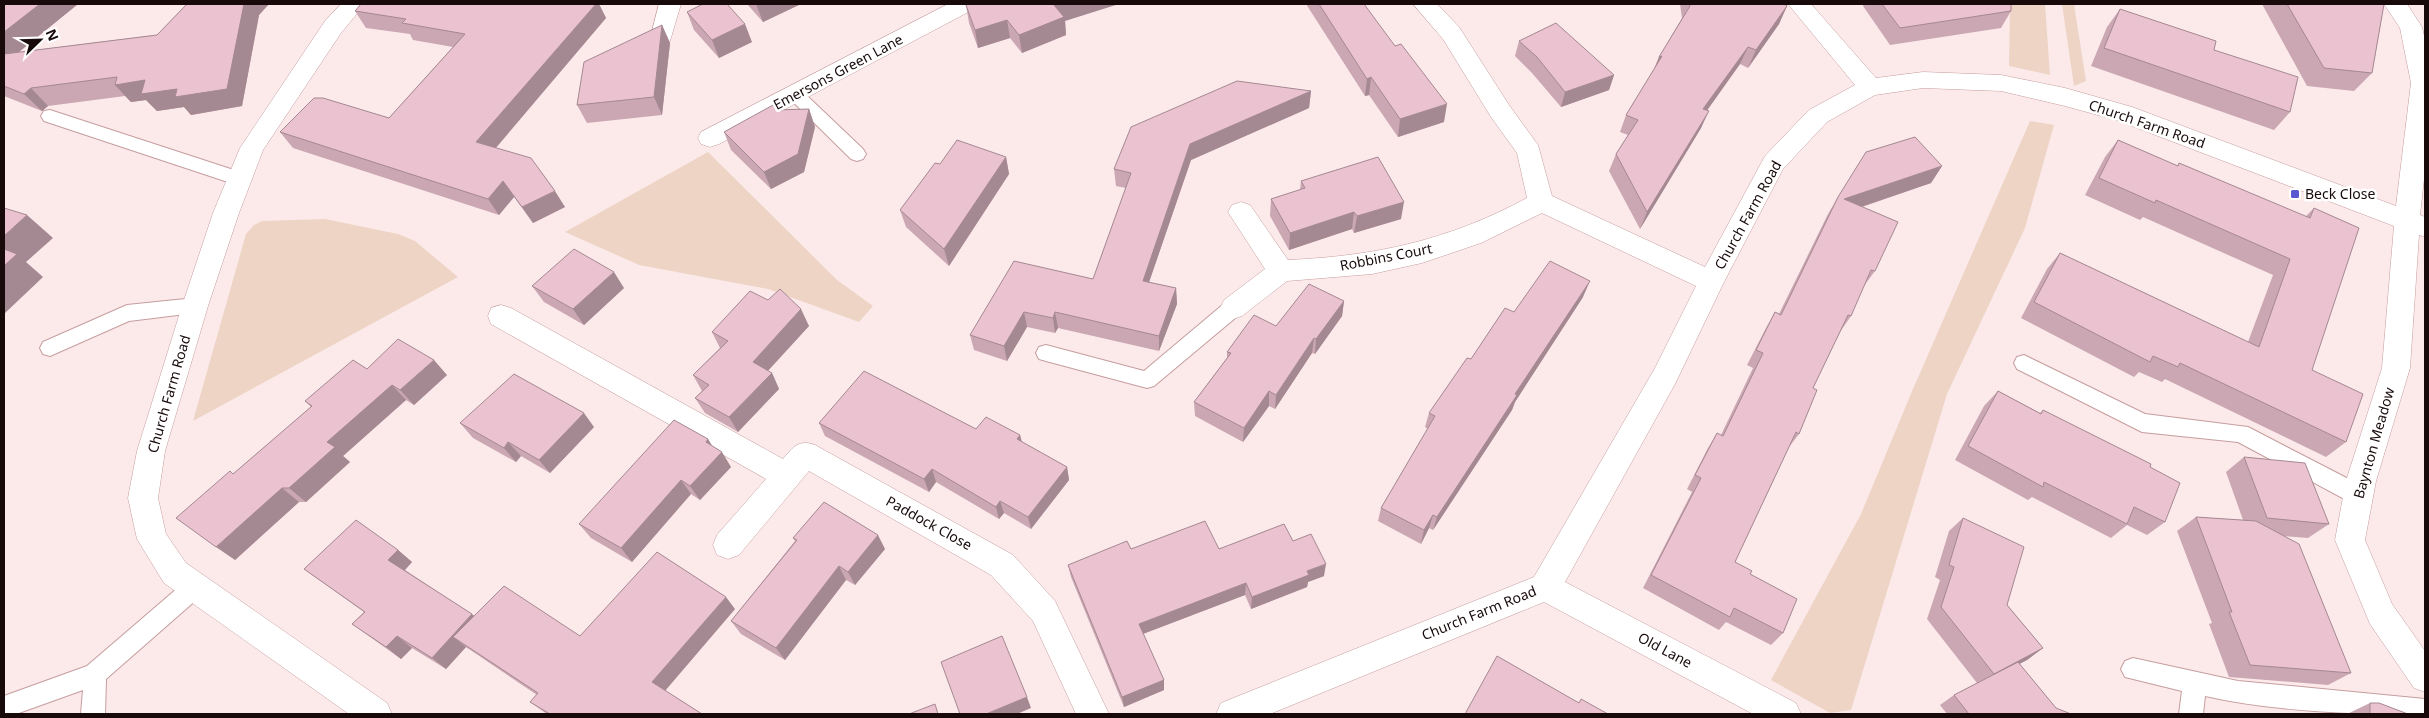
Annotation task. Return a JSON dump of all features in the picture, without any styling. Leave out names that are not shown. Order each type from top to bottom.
[{"type":"street","name":"Church Farm Road","points":[[354,4],[333,27],[252,148],[226,213],[195,306],[151,452],[143,498],[152,539],[175,573],[376,714]]},
{"type":"street","points":[[662,35],[670,4]]},
{"type":"street","name":"Emersons Green Lane","points":[[710,138],[966,4]]},
{"type":"street","points":[[1424,4],[1451,33],[1500,111],[1529,151],[1541,202],[1711,281]]},
{"type":"street","points":[[1799,4],[1870,87]]},
{"type":"street","points":[[2395,4],[2411,26],[2423,83],[2416,224]]},
{"type":"street","name":"Church Farm Road","points":[[1232,714],[1545,586],[1665,376],[1711,281],[1774,163],[1818,116],[1870,87],[1923,80],[1991,83],[2065,96],[2123,113],[2416,224]]},
{"type":"street","name":"Robbins Court","points":[[1281,271],[1348,267],[1428,251],[1503,224],[1541,202]]},
{"type":"street","points":[[1233,308],[1281,271],[1241,212]]},
{"type":"street","name":"Baynton Meadow","points":[[2416,224],[2396,368],[2358,495],[2350,540],[2381,614],[2425,677]]},
{"type":"street","points":[[501,316],[786,476]]},
{"type":"street","name":"Paddock Close","points":[[728,545],[805,454],[1002,565],[1044,611],[1093,714]]},
{"type":"street","name":"Old Lane","points":[[1545,586],[1785,714]]},
{"type":"lane","points":[[796,94],[857,154]]},
{"type":"lane","points":[[50,116],[240,179]]},
{"type":"lane","points":[[50,348],[127,313],[195,306]]},
{"type":"lane","points":[[1046,353],[1147,380],[1233,308]]},
{"type":"lane","points":[[2024,363],[2142,423],[2241,433],[2358,495]]},
{"type":"lane","points":[[4,707],[95,674],[196,587]]},
{"type":"lane","points":[[2133,669],[2238,692],[2425,710]]},
{"type":"lane","points":[[93,714],[95,674]]},
{"type":"lane","points":[[2191,714],[2195,683]]},
{"type":"shaded area","points":[[2010,4],[2045,4],[2050,75],[2009,66]]},
{"type":"shaded area","points":[[2062,4],[2074,4],[2086,81],[2074,86]]},
{"type":"shaded area","points":[[2030,121],[2054,125],[2025,228],[1947,394],[1851,710],[1830,713],[1771,680],[1861,514],[1913,389]]},
{"type":"shaded area","points":[[708,152],[837,280],[873,306],[859,322],[768,289],[639,265],[565,232]]},
{"type":"shaded area","points":[[325,219],[398,234],[415,241],[458,277],[193,421],[246,234],[254,225],[262,221]]},
{"type":"building","points":[[4,4],[40,4],[4,32]]},
{"type":"building","points":[[187,4],[244,4],[227,89],[175,97],[177,89],[141,94],[145,80],[115,85],[117,77],[31,88],[24,94],[4,86],[4,54],[157,35]]},
{"type":"building","points":[[361,4],[596,4],[476,142],[531,158],[555,191],[522,207],[503,181],[488,199],[280,132],[314,98],[323,98],[389,118],[465,34],[402,23],[406,19],[355,11]]},
{"type":"building","points":[[703,4],[727,4],[745,24],[712,40],[687,12]]},
{"type":"building","points":[[1059,4],[1054,5],[1064,17],[1019,35],[1007,20],[975,30],[966,5]]},
{"type":"building","points":[[1319,4],[1364,4],[1395,46],[1401,44],[1447,104],[1400,119],[1371,77],[1367,79]]},
{"type":"building","points":[[1689,4],[1784,4],[1787,6],[1756,50],[1748,47],[1703,109],[1709,111],[1647,212],[1616,154],[1638,120],[1626,115],[1662,56],[1659,57],[1690,6]]},
{"type":"building","points":[[1882,4],[2011,4],[2011,11],[1900,28]]},
{"type":"building","points":[[2287,4],[2384,4],[2372,73],[2324,68]]},
{"type":"building","points":[[2120,9],[2216,41],[2214,50],[2298,77],[2290,112],[2104,48]]},
{"type":"building","points":[[1556,23],[1614,75],[1565,92],[1537,57],[1519,41]]},
{"type":"building","points":[[662,25],[654,97],[577,105],[584,62]]},
{"type":"building","points":[[1237,81],[1311,91],[1190,144],[1143,281],[1176,288],[1159,336],[1055,312],[1053,318],[1024,312],[1004,346],[970,335],[1014,261],[1093,279],[1131,173],[1114,169],[1131,127]]},
{"type":"building","points":[[773,105],[777,110],[809,109],[798,154],[764,172],[724,132]]},
{"type":"building","points":[[1915,137],[1942,166],[1844,199],[1898,222],[1875,271],[1871,270],[1851,316],[1848,315],[1813,388],[1817,390],[1799,434],[1796,432],[1735,562],[1752,571],[1750,574],[1797,599],[1783,633],[1734,608],[1730,617],[1651,575],[1701,478],[1695,475],[1717,433],[1723,436],[1763,353],[1756,350],[1775,312],[1781,315],[1838,197],[1866,152]]},
{"type":"building","points":[[957,140],[1006,157],[944,249],[900,210],[935,163],[940,164]]},
{"type":"building","points":[[2118,140],[2178,166],[2179,163],[2310,218],[2314,208],[2359,228],[2312,370],[2363,394],[2346,442],[2180,363],[2178,367],[2153,356],[2150,362],[2034,302],[2060,253],[2259,347],[2290,259],[2156,200],[2155,203],[2099,178]]},
{"type":"building","points":[[1378,157],[1404,202],[1357,216],[1354,212],[1290,233],[1271,199],[1305,188],[1301,181]]},
{"type":"building","points":[[4,208],[27,215],[4,236]]},
{"type":"building","points":[[4,249],[17,254],[4,266]]},
{"type":"building","points":[[574,249],[614,272],[573,309],[532,286]]},
{"type":"building","points":[[1550,261],[1590,281],[1437,517],[1433,515],[1424,530],[1381,508],[1435,416],[1429,413],[1467,358],[1471,359],[1505,308],[1514,312]]},
{"type":"building","points":[[1309,284],[1344,301],[1316,339],[1314,338],[1276,395],[1269,391],[1244,428],[1194,402],[1231,353],[1227,352],[1254,315],[1276,326]]},
{"type":"building","points":[[780,289],[801,309],[753,362],[772,373],[729,417],[695,398],[709,385],[693,375],[728,341],[712,332],[750,291],[768,300]]},
{"type":"building","points":[[398,339],[434,360],[400,390],[392,385],[327,442],[335,447],[289,488],[282,488],[216,547],[176,518],[230,471],[233,474],[312,406],[305,401],[353,360],[367,369]]},
{"type":"building","points":[[864,371],[976,429],[986,417],[1020,435],[1017,439],[1067,467],[1028,517],[1000,501],[996,507],[932,469],[924,479],[819,423]]},
{"type":"building","points":[[514,374],[584,413],[539,460],[508,442],[504,448],[460,423]]},
{"type":"building","points":[[1998,391],[2041,414],[2043,410],[2151,464],[2150,467],[2180,483],[2165,522],[2134,507],[2127,524],[2044,482],[2043,487],[1968,446]]},
{"type":"building","points":[[674,420],[708,439],[706,442],[722,452],[690,486],[681,480],[621,548],[579,524]]},
{"type":"building","points":[[2244,457],[2305,463],[2329,524],[2267,518]]},
{"type":"building","points":[[824,502],[878,535],[848,572],[839,566],[776,648],[731,621],[797,540],[793,538]]},
{"type":"building","points":[[2196,517],[2256,521],[2299,544],[2351,673],[2250,665],[2229,612],[2232,612]]},
{"type":"building","points":[[1963,518],[2024,547],[2007,605],[2043,648],[1994,674],[1941,607],[1954,567],[1949,565]]},
{"type":"building","points":[[356,520],[398,550],[388,560],[472,614],[432,658],[397,636],[386,647],[352,624],[365,612],[304,569]]},
{"type":"building","points":[[1205,521],[1219,549],[1284,524],[1293,541],[1311,534],[1326,564],[1307,571],[1309,575],[1252,597],[1246,583],[1139,624],[1164,680],[1122,697],[1068,565],[1127,541],[1131,549]]},
{"type":"building","points":[[657,552],[726,597],[652,682],[702,714],[550,714],[530,702],[538,693],[453,637],[504,586],[580,636]]},
{"type":"building","points":[[1002,636],[1027,697],[986,714],[960,714],[941,662]]},
{"type":"building","points":[[1497,656],[1579,703],[1581,699],[1608,714],[1465,714]]},
{"type":"building","points":[[2018,662],[2056,708],[2071,714],[1969,714],[1954,695]]},
{"type":"building","points":[[2370,703],[2379,703],[2408,714],[2370,714]]},
{"type":"building","points":[[935,704],[938,714],[909,714]]},
{"type":"place","name":"Beck Close","points":[[2295,194]]}]
